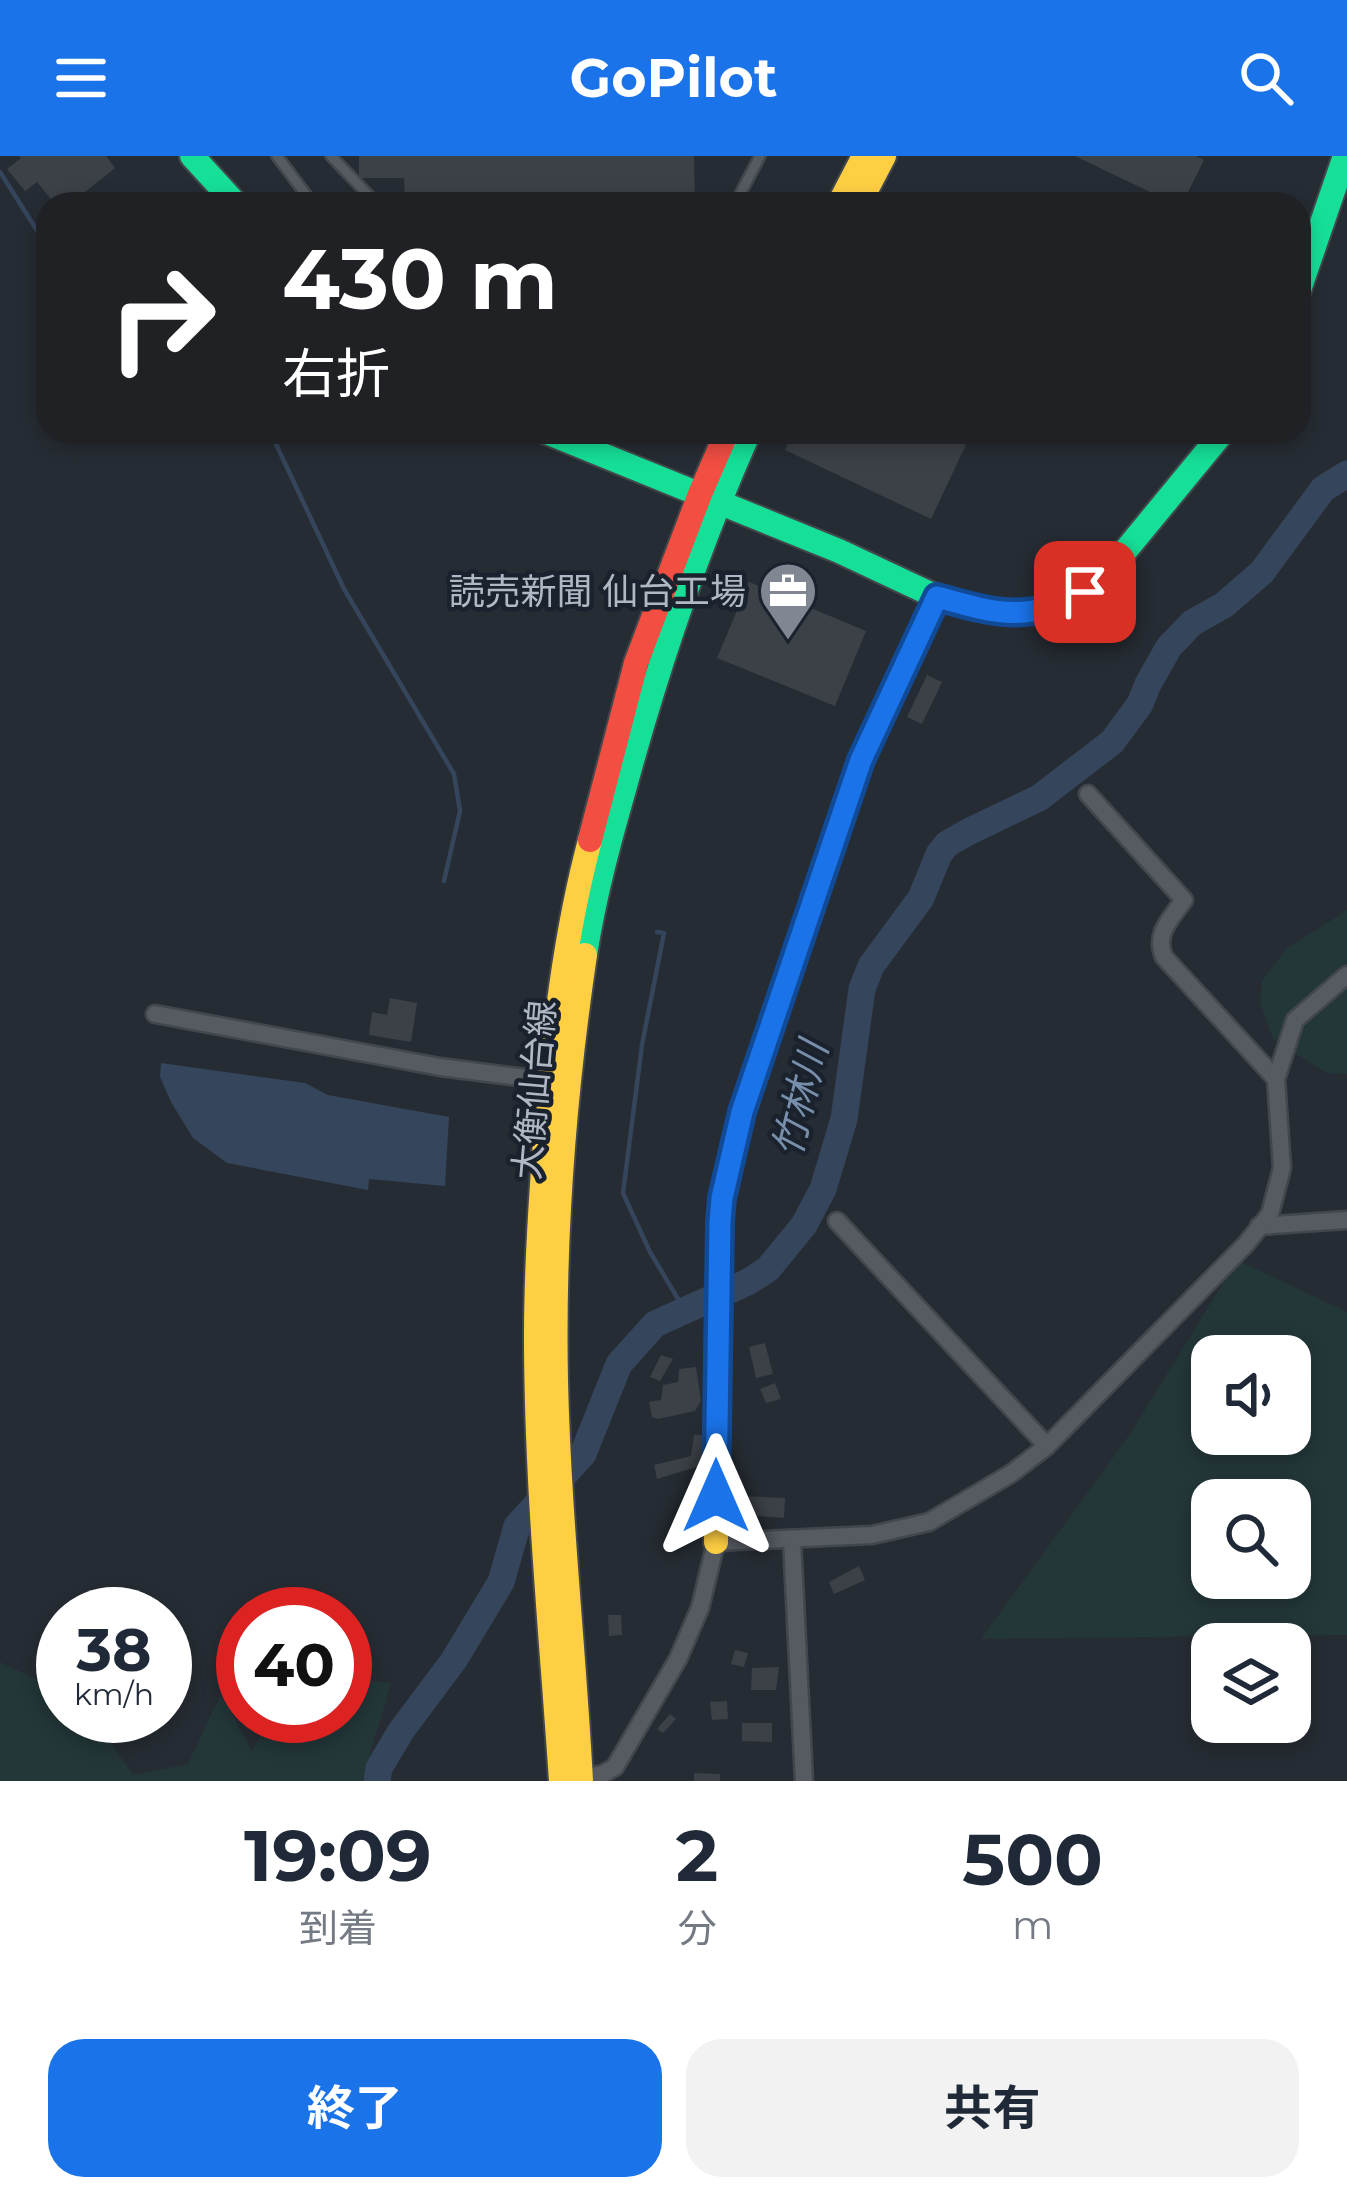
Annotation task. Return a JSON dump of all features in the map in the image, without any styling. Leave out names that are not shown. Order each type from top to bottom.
[{"type":"main road","points":[[192,156],[225,192]]},
{"type":"main road","points":[[845,192],[864,156]]},
{"type":"main road","points":[[865,192],[884,156]]},
{"type":"main road","points":[[1311,255],[1345,156]]},
{"type":"main road","points":[[576,444],[838,550],[937,597],[981,609],[1022,613],[1045,610],[1085,592],[1112,567],[1213,444]]},
{"type":"main road","name":"大衡仙台線","points":[[574,1780],[555,1534],[556,1248],[570,1062],[598,882],[724,444]]},
{"type":"main road","name":"大衡仙台線","points":[[555,1534],[540,1456],[537,1253],[553,1038],[575,896],[636,663],[709,497],[742,444]]},
{"type":"main road","points":[[716,1542],[717,1276],[722,1198],[742,1112],[861,760],[937,597]]},
{"type":"street","points":[[1088,794],[1184,900],[1159,941],[1164,957],[1276,1079]]},
{"type":"street","points":[[574,1780],[615,1767],[678,1659],[700,1608],[716,1542],[872,1535],[929,1522],[1012,1473],[1047,1445],[1246,1244],[1270,1214],[1282,1168],[1276,1079],[1295,1020],[1347,975]]},
{"type":"street","points":[[155,1014],[440,1067],[549,1081]]},
{"type":"street","points":[[1259,1226],[1347,1220]]},
{"type":"street","points":[[837,1221],[1047,1445]]},
{"type":"street","points":[[792,1540],[804,1781]]},
{"type":"lane","points":[[277,156],[305,192]]},
{"type":"lane","points":[[332,156],[366,192]]},
{"type":"lane","points":[[741,192],[760,156]]},
{"type":"shaded area","points":[[1347,910],[1347,1074],[1326,1073],[1273,1039],[1260,1002],[1262,981],[1286,949]]},
{"type":"shaded area","points":[[1237,1260],[1347,1312],[1347,1635],[1311,1635],[1311,1623],[1191,1623],[1191,1637],[981,1639],[1130,1434]]},
{"type":"shaded area","points":[[0,1662],[36,1679],[36,1743],[111,1743],[133,1775],[188,1764],[216,1705],[216,1743],[248,1743],[252,1751],[257,1743],[372,1743],[372,1681],[391,1683],[362,1781],[0,1781]]},
{"type":"water","points":[[161,1063],[305,1083],[328,1095],[449,1117],[445,1186],[369,1179],[368,1190],[227,1163],[193,1138],[160,1077]]},
{"type":"building","points":[[106,156],[115,168],[85,192],[45,192],[37,182],[25,191],[7,169],[21,158]]},
{"type":"building","points":[[359,156],[694,156],[695,192],[405,192],[404,178],[359,178]]},
{"type":"building","points":[[1075,156],[1196,156],[1204,160],[1188,192],[1150,192]]},
{"type":"building","points":[[788,444],[966,444],[931,519],[785,450]]},
{"type":"building","points":[[749,582],[866,631],[835,706],[717,658]]},
{"type":"building","points":[[927,675],[942,682],[922,724],[907,717]]},
{"type":"building","points":[[390,998],[417,1003],[411,1042],[369,1035],[372,1012],[387,1015]]},
{"type":"building","points":[[765,1343],[773,1374],[756,1378],[749,1347]]},
{"type":"building","points":[[661,1355],[673,1359],[660,1381],[650,1377]]},
{"type":"building","points":[[696,1367],[701,1401],[695,1411],[652,1417],[649,1402],[661,1400],[663,1385],[678,1382],[679,1369]]},
{"type":"building","points":[[775,1383],[781,1399],[766,1403],[760,1389]]},
{"type":"building","points":[[694,1435],[705,1435],[703,1465],[657,1479],[654,1465],[691,1456]]},
{"type":"building","points":[[744,1496],[785,1498],[784,1518],[742,1515]]},
{"type":"building","points":[[859,1566],[865,1580],[834,1594],[829,1582]]},
{"type":"building","points":[[608,1615],[621,1615],[622,1635],[609,1636]]},
{"type":"building","points":[[735,1650],[748,1653],[744,1667],[731,1664]]},
{"type":"building","points":[[779,1667],[776,1690],[751,1690],[752,1668]]},
{"type":"building","points":[[727,1701],[728,1719],[712,1720],[710,1702]]},
{"type":"building","points":[[670,1714],[676,1719],[663,1733],[657,1729]]},
{"type":"building","points":[[742,1723],[772,1723],[772,1742],[742,1741]]},
{"type":"building","points":[[694,1773],[720,1774],[720,1781],[694,1781]]},
{"type":"waterway","points":[[0,172],[36,229]]},
{"type":"waterway","points":[[276,444],[344,589],[454,774],[460,811],[444,881]]},
{"type":"waterway","name":"竹林川","points":[[377,1781],[379,1768],[401,1731],[454,1660],[501,1582],[517,1526],[583,1454],[619,1364],[655,1324],[768,1269],[804,1225],[823,1189],[844,1119],[862,989],[871,966],[921,898],[939,854],[968,832],[1039,798],[1112,742],[1140,704],[1169,647],[1192,623],[1224,605],[1262,572],[1323,489],[1347,474]]},
{"type":"waterway","points":[[657,932],[664,933],[642,1045],[623,1193],[684,1309]]},
{"type":"traffic: fast","points":[[192,156],[225,192]]},
{"type":"traffic: fast","points":[[1311,255],[1345,156]]},
{"type":"traffic: fast","points":[[576,444],[839,551],[937,597],[1021,613],[1045,611],[1085,592],[1112,567],[1213,444]]},
{"type":"traffic: fast","points":[[585,955],[608,849],[651,696],[696,563],[744,444]]},
{"type":"traffic: slow","points":[[845,192],[864,156]]},
{"type":"traffic: slow","points":[[865,192],[884,156]]},
{"type":"traffic: slow","points":[[716,1542],[720,1222],[742,1111],[861,760],[937,597]]},
{"type":"traffic: slow","points":[[561,1781],[538,1447],[537,1284],[557,1018],[590,840]]},
{"type":"traffic: slow","points":[[581,1781],[560,1481],[556,1274],[571,1061],[585,955]]},
{"type":"traffic: jam","points":[[590,840],[636,663],[722,444]]},
{"type":"place","name":"読売新聞 仙台工場","points":[[788,642]]},
{"type":"route","points":[[716,1496],[722,1198],[742,1112],[861,760],[937,597],[981,609],[1022,613],[1045,610],[1085,592]]}]
